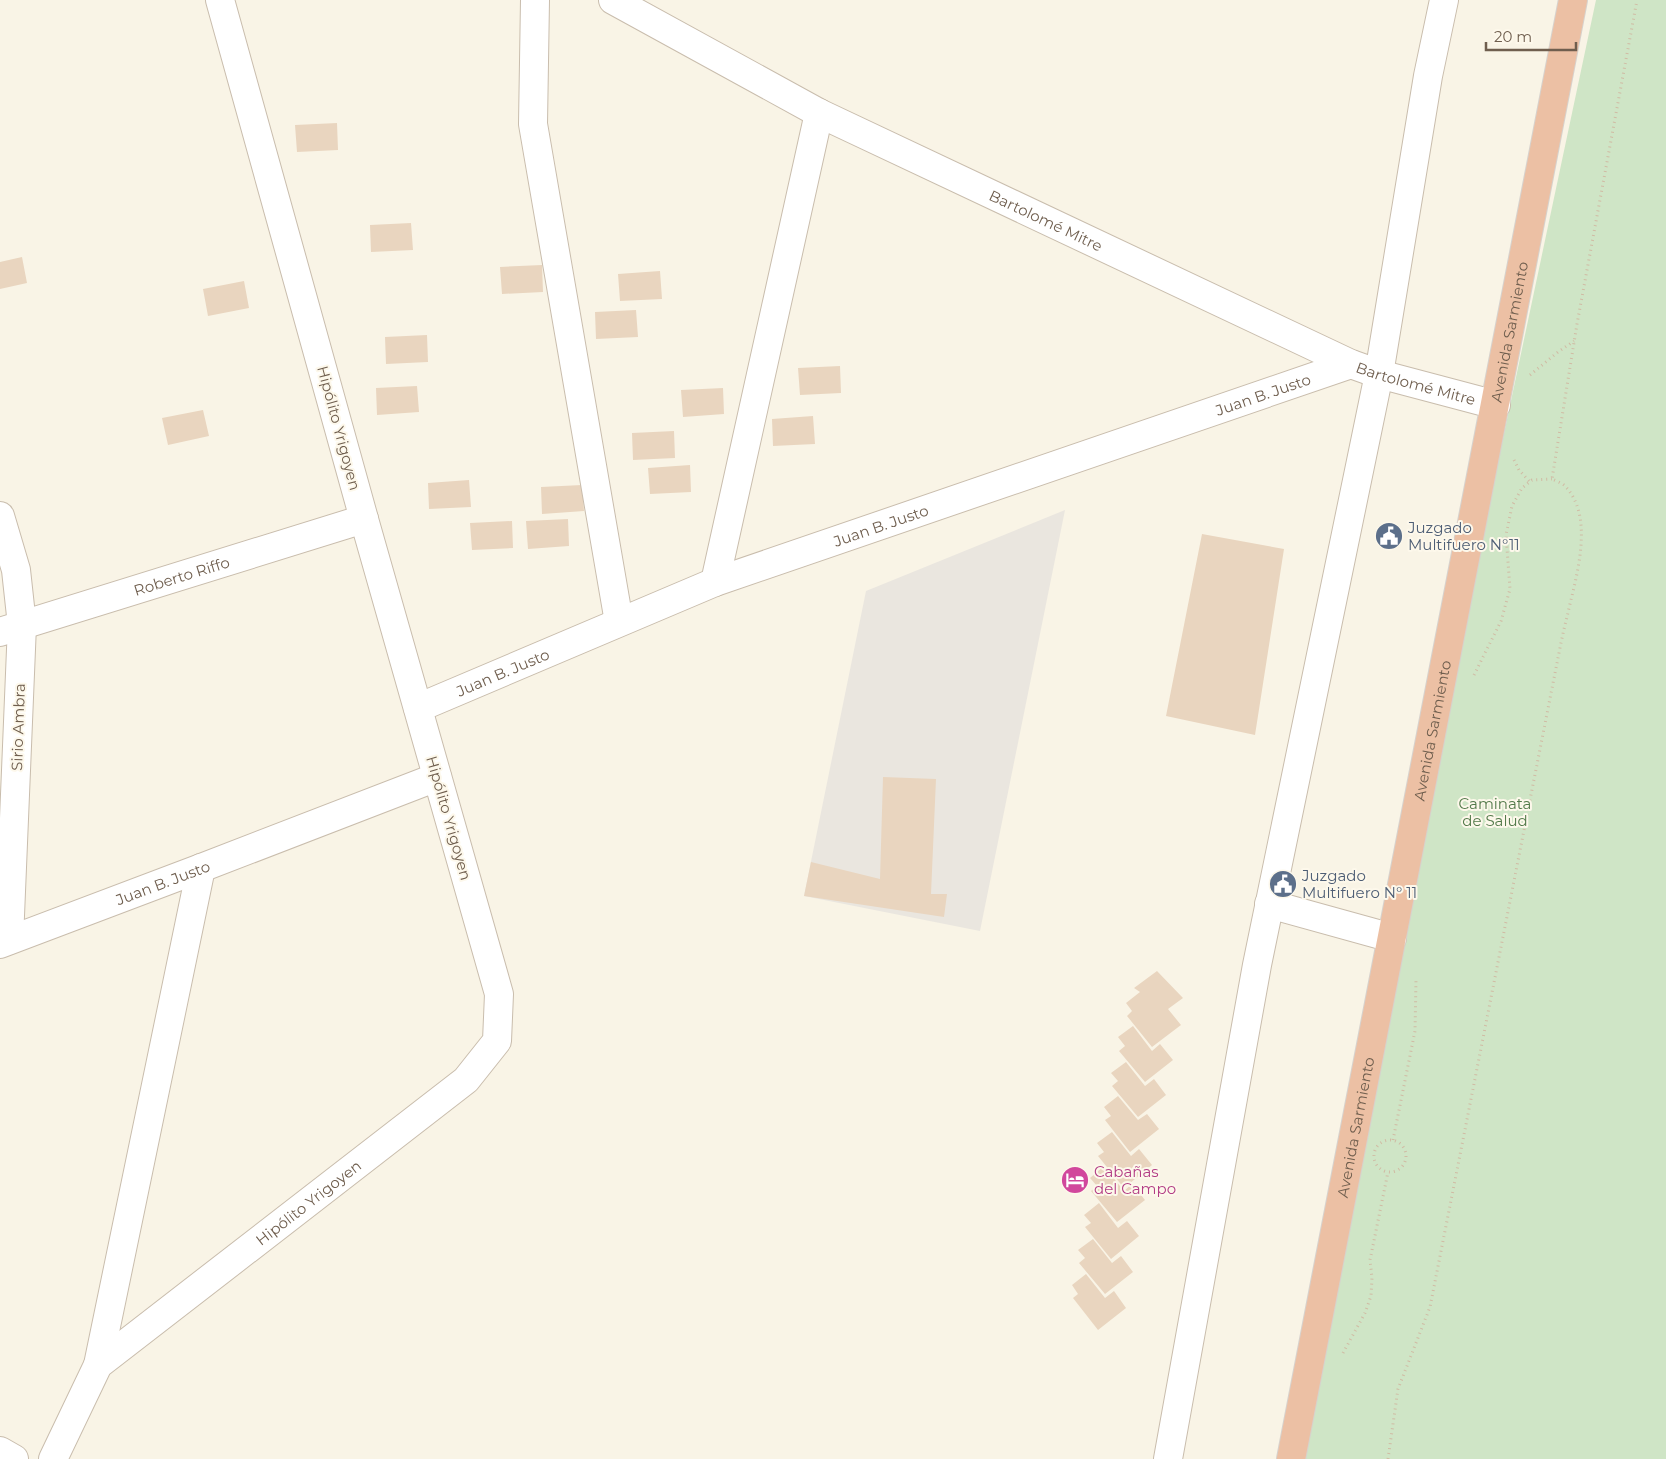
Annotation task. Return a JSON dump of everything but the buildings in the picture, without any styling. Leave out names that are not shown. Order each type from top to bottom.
[{"type":"highway","name":"Avenida Sarmiento","points":[[1291,1459],[1573,0]]},
{"type":"street","name":"Hipólito Yrigoyen","points":[[53,1459],[98,1365],[466,1080],[497,1042],[498,994],[220,0]]},
{"type":"street","points":[[535,0],[533,124],[619,622]]},
{"type":"street","name":"Bartolomé Mitre","points":[[613,0],[819,113],[1351,364],[1379,374],[1496,406]]},
{"type":"street","points":[[1168,1459],[1269,904],[1379,374],[1428,76],[1444,0]]},
{"type":"street","points":[[715,582],[819,113]]},
{"type":"street","name":"Juan B. Justo","points":[[418,708],[715,582],[1351,364]]},
{"type":"street","name":"Sirio Ambra","points":[[0,516],[16,570],[11,628],[5,942]]},
{"type":"street","name":"Roberto Riffo","points":[[11,628],[364,519]]},
{"type":"street","name":"Juan B. Justo","points":[[5,942],[438,777]]},
{"type":"street","points":[[98,1365],[201,868]]},
{"type":"street","points":[[1269,904],[1392,938]]},
{"type":"street","points":[[0,1451],[14,1459]]},
{"type":"path","points":[[1552,479],[1577,324],[1637,0]]},
{"type":"path","points":[[1388,1459],[1398,1389],[1430,1307],[1559,654],[1577,576],[1581,548],[1581,528],[1578,510],[1572,494],[1564,485],[1552,479],[1532,480],[1522,488],[1512,506],[1506,535],[1510,589],[1501,621],[1473,676]]},
{"type":"path","points":[[1393,1140],[1415,1031],[1417,972]]},
{"type":"path","points":[[1393,1140],[1401,1143],[1405,1148],[1407,1158],[1402,1168],[1397,1171],[1388,1172],[1381,1170],[1377,1166],[1375,1150],[1381,1142],[1393,1140]]},
{"type":"path","points":[[1341,1356],[1365,1312],[1371,1296],[1370,1260],[1388,1172]]},
{"type":"shaded area","points":[[1065,510],[980,931],[804,896],[866,591]]},
{"type":"green space","name":"Caminata de Salud","points":[[1596,0],[1666,0],[1666,1459],[1305,1459],[1326,1352],[1352,1182],[1470,594]]},
{"type":"place","name":"Juzgado Multifuero N°11","points":[[1389,536]]},
{"type":"place","name":"Juzgado Multifuero N° 11","points":[[1283,884]]},
{"type":"place","name":"Cabañas del Campo","points":[[1075,1180]]}]
